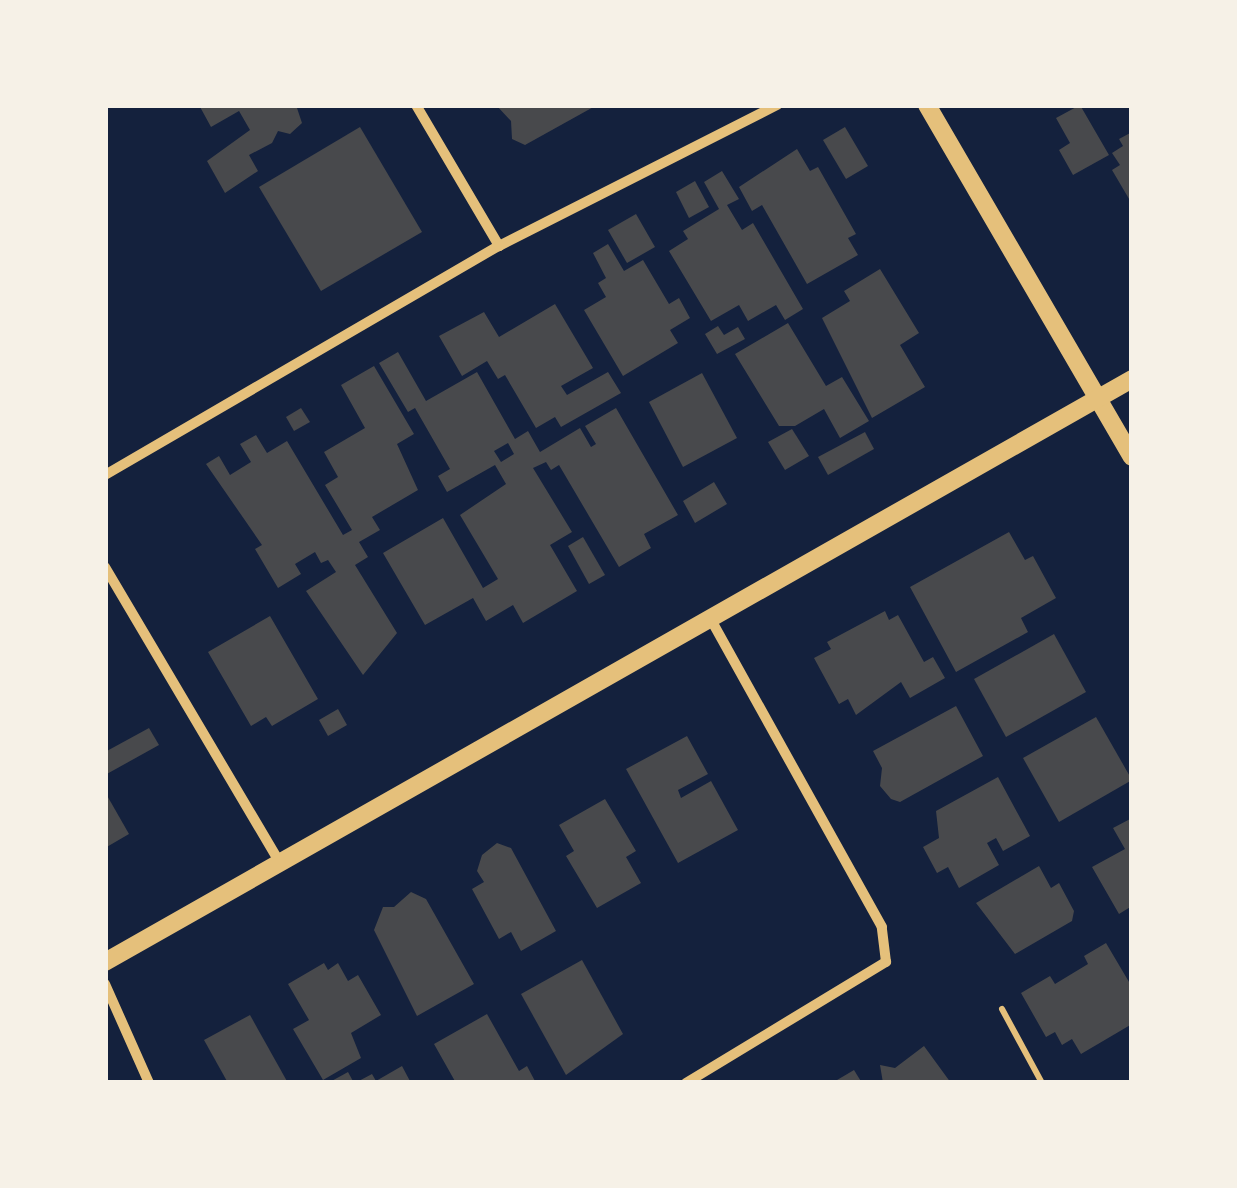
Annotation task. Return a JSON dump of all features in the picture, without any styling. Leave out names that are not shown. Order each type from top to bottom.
[{"type":"street","points":[[416,105],[500,246]]},
{"type":"street","points":[[105,475],[500,246],[777,105]]},
{"type":"street","points":[[927,105],[1132,457]]},
{"type":"street","points":[[105,962],[1132,379]]},
{"type":"street","points":[[105,566],[280,863]]},
{"type":"street","points":[[686,1083],[886,962],[882,928],[711,620]]},
{"type":"street","points":[[105,984],[149,1083]]},
{"type":"path","points":[[1002,1008],[1042,1083]]},
{"type":"building","points":[[199,105],[296,105],[302,123],[290,134],[278,131],[272,143],[249,155],[258,171],[225,193],[207,161],[250,130],[239,111],[211,127]]},
{"type":"building","points":[[496,105],[597,105],[525,145],[512,139],[511,121]]},
{"type":"building","points":[[1080,105],[1109,155],[1073,175],[1059,150],[1070,143],[1056,118]]},
{"type":"building","points":[[360,127],[422,232],[321,291],[259,187]]},
{"type":"building","points":[[845,127],[868,166],[846,179],[823,140]]},
{"type":"building","points":[[1132,132],[1132,204],[1112,170],[1120,165],[1112,153],[1123,146],[1119,139]]},
{"type":"building","points":[[797,149],[810,171],[818,167],[856,234],[848,238],[858,255],[807,284],[762,205],[752,211],[739,187]]},
{"type":"building","points":[[722,171],[739,199],[727,205],[742,230],[753,223],[803,309],[785,320],[776,305],[748,321],[739,305],[711,321],[669,251],[688,239],[683,231],[719,209],[704,182]]},
{"type":"building","points":[[695,181],[709,207],[689,218],[676,192]]},
{"type":"building","points":[[636,214],[655,247],[627,263],[608,230]]},
{"type":"building","points":[[608,244],[624,271],[643,260],[669,304],[679,298],[690,318],[670,330],[678,343],[623,376],[584,310],[606,297],[598,283],[606,278],[593,253]]},
{"type":"building","points":[[880,269],[919,333],[900,345],[925,387],[872,418],[822,318],[850,301],[844,291]]},
{"type":"building","points":[[555,304],[593,368],[561,386],[567,395],[608,372],[621,393],[561,427],[555,417],[536,428],[505,375],[498,379],[487,361],[462,376],[439,336],[484,312],[499,337]]},
{"type":"building","points":[[788,323],[826,386],[842,377],[869,421],[840,438],[824,409],[795,426],[779,426],[735,354]]},
{"type":"building","points":[[718,326],[724,335],[738,327],[745,339],[717,354],[705,334]]},
{"type":"building","points":[[398,352],[426,401],[477,372],[515,439],[528,431],[540,452],[580,428],[591,447],[596,444],[585,426],[616,408],[678,515],[644,534],[651,548],[619,567],[559,465],[551,470],[546,462],[533,468],[572,532],[550,545],[577,591],[523,623],[513,605],[486,621],[473,598],[425,625],[383,553],[443,518],[483,588],[498,579],[460,515],[506,484],[495,465],[447,492],[438,476],[450,469],[415,408],[408,412],[379,363]],"holes":[[[508,443],[514,454],[501,462],[494,451]]]},
{"type":"building","points":[[374,366],[414,434],[397,444],[418,490],[372,517],[380,530],[359,542],[368,557],[355,565],[397,633],[363,675],[306,591],[336,572],[328,560],[321,563],[315,552],[295,564],[301,574],[278,588],[255,549],[262,545],[206,464],[219,456],[230,475],[251,462],[240,444],[256,435],[267,453],[287,441],[343,535],[352,530],[325,485],[338,477],[324,452],[365,428],[341,385]]},
{"type":"building","points":[[702,373],[737,438],[683,467],[649,402]]},
{"type":"building","points":[[301,408],[310,422],[294,431],[286,417]]},
{"type":"building","points":[[792,429],[809,456],[785,470],[768,442]]},
{"type":"building","points":[[865,432],[874,449],[828,475],[818,457]]},
{"type":"building","points":[[714,482],[727,504],[695,523],[683,501]]},
{"type":"building","points":[[1009,532],[1025,560],[1033,556],[1056,598],[1021,618],[1028,632],[956,672],[910,587]]},
{"type":"building","points":[[583,537],[605,575],[589,584],[568,546]]},
{"type":"building","points":[[885,611],[889,620],[898,615],[924,662],[933,657],[945,678],[910,698],[901,682],[856,715],[848,699],[839,704],[814,658],[831,649],[827,642]]},
{"type":"building","points":[[270,616],[318,699],[272,726],[266,717],[251,726],[208,652]]},
{"type":"building","points":[[1054,634],[1086,692],[1006,737],[974,679]]},
{"type":"building","points":[[956,706],[983,756],[900,802],[891,799],[880,786],[882,768],[873,751]]},
{"type":"building","points":[[338,709],[347,725],[328,736],[319,720]]},
{"type":"building","points":[[1096,717],[1132,780],[1059,822],[1023,758]]},
{"type":"building","points":[[149,728],[159,745],[105,775],[105,752]]},
{"type":"building","points":[[687,736],[708,774],[678,790],[681,798],[711,781],[738,830],[678,863],[626,769]]},
{"type":"building","points":[[998,777],[1030,836],[1003,851],[996,838],[987,843],[999,865],[959,888],[948,867],[937,873],[923,847],[939,838],[936,811]]},
{"type":"building","points":[[105,792],[129,834],[105,848]]},
{"type":"building","points":[[605,799],[636,851],[626,857],[641,883],[597,908],[566,856],[574,851],[559,825]]},
{"type":"building","points":[[1132,818],[1132,906],[1119,914],[1092,867],[1125,849],[1113,828]]},
{"type":"building","points":[[497,843],[511,848],[556,931],[521,951],[511,932],[499,939],[472,889],[484,882],[477,871],[482,855]]},
{"type":"building","points":[[1039,866],[1051,888],[1059,883],[1074,911],[1072,921],[1015,954],[976,903]]},
{"type":"building","points":[[411,892],[426,899],[474,984],[417,1016],[374,930],[383,907],[394,907]]},
{"type":"building","points":[[1106,943],[1132,987],[1132,1024],[1081,1054],[1072,1039],[1062,1045],[1055,1032],[1046,1037],[1021,993],[1050,976],[1055,984],[1088,964],[1084,956]]},
{"type":"building","points":[[582,960],[623,1034],[566,1075],[521,994]]},
{"type":"building","points":[[324,963],[328,970],[338,963],[348,981],[358,975],[381,1015],[351,1033],[361,1058],[323,1080],[293,1029],[309,1020],[288,984]]},
{"type":"building","points":[[487,1014],[519,1071],[527,1066],[536,1083],[456,1083],[434,1044]]},
{"type":"building","points":[[250,1015],[288,1083],[228,1083],[204,1040]]},
{"type":"building","points":[[924,1046],[951,1083],[883,1083],[880,1065],[895,1068]]},
{"type":"building","points":[[402,1066],[411,1083],[355,1083],[372,1074],[376,1081]]},
{"type":"building","points":[[854,1070],[862,1083],[832,1083]]},
{"type":"building","points":[[348,1072],[354,1083],[328,1083]]}]
